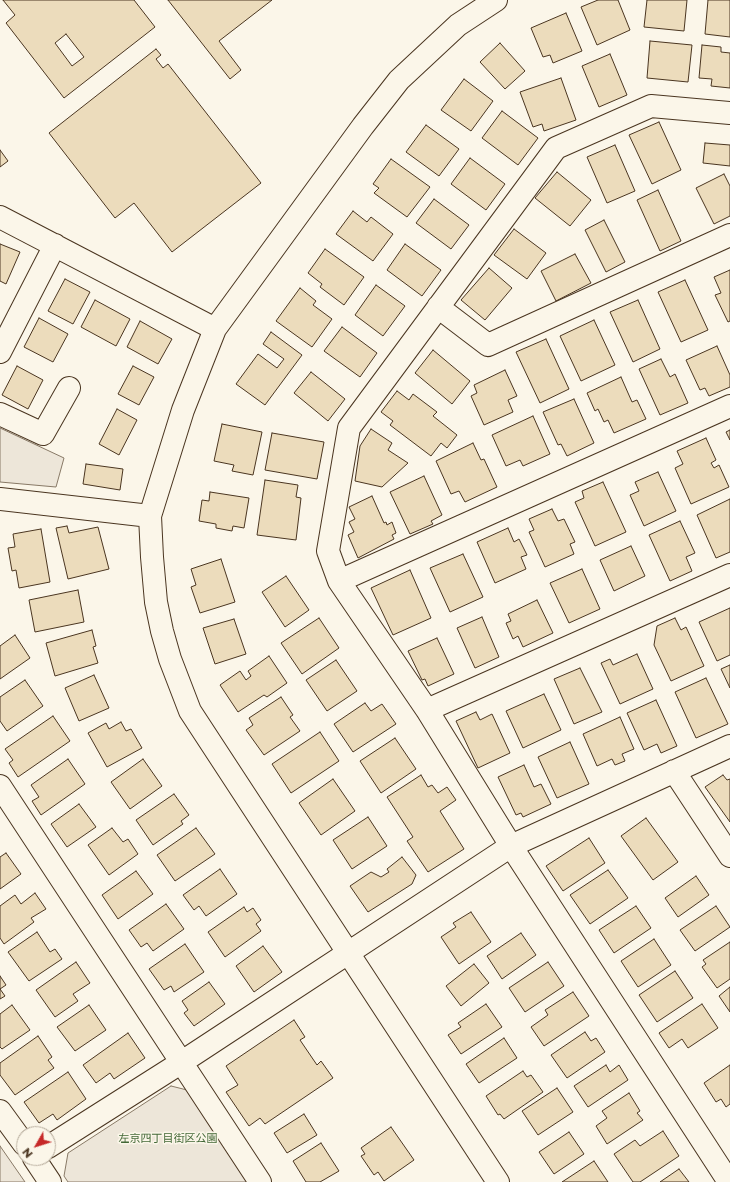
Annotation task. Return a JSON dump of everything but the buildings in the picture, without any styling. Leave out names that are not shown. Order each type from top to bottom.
[{"type":"street","points":[[496,0],[458,25],[399,80],[363,126],[215,330],[183,410],[150,516],[156,602],[170,659],[190,711],[498,1182]]},
{"type":"street","points":[[729,1182],[511,846],[426,710],[339,581],[328,551],[349,428],[556,148],[651,106],[730,113]]},
{"type":"street","points":[[0,217],[215,330]]},
{"type":"street","points":[[438,307],[488,345],[730,235]]},
{"type":"street","points":[[0,352],[55,245]]},
{"type":"street","points":[[0,414],[43,434],[69,388]]},
{"type":"street","points":[[339,581],[730,406]]},
{"type":"street","points":[[0,499],[150,516]]},
{"type":"street","points":[[426,710],[730,575]]},
{"type":"street","points":[[56,1142],[182,1062],[511,846],[730,746]]},
{"type":"street","points":[[674,771],[730,856]]},
{"type":"street","points":[[0,786],[260,1182]]},
{"type":"street","points":[[0,1111],[16,1133]]},
{"type":"street","points":[[39,1166],[50,1182]]},
{"type":"green space","points":[[0,428],[64,458],[56,487],[0,482]]},
{"type":"green space","name":"左京四丁目街区公園","points":[[171,1086],[187,1090],[247,1182],[68,1182],[64,1176],[68,1153]]},
{"type":"green space","points":[[0,1146],[25,1182],[0,1182]]}]
